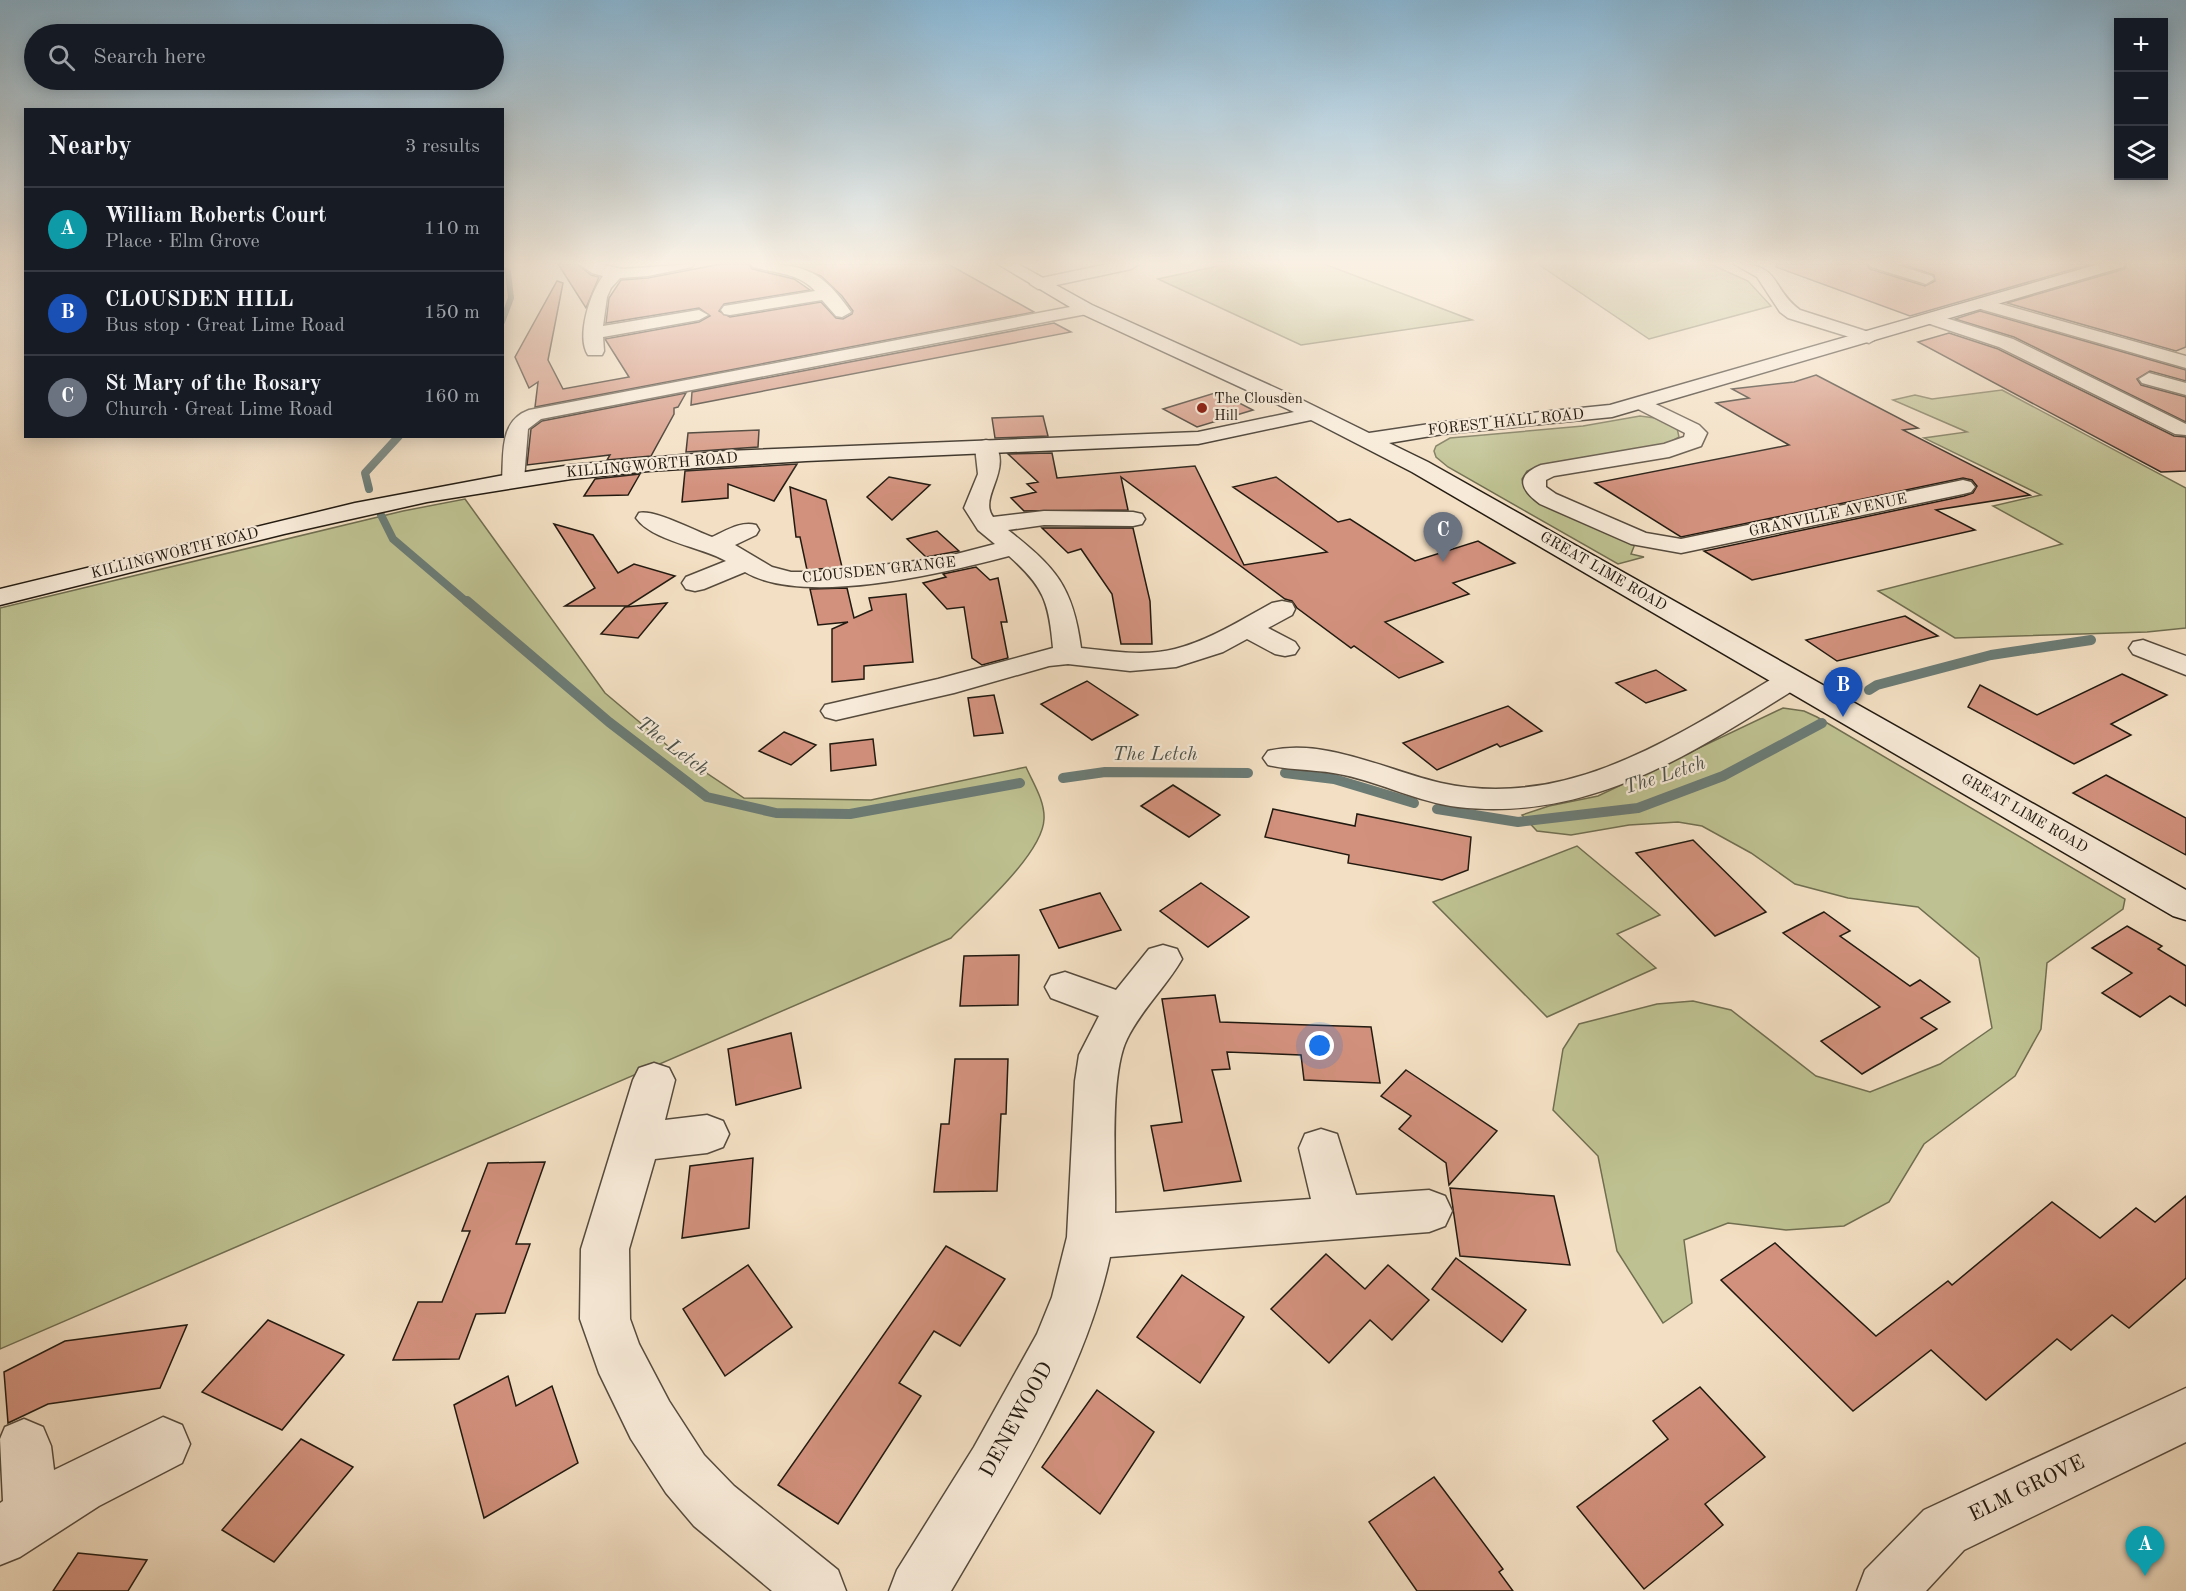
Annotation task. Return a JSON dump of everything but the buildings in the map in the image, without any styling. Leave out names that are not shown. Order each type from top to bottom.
[{"type":"street","points":[[594,338],[595,351]]},
{"type":"street","points":[[513,480],[517,428],[525,418],[536,414],[933,338]]},
{"type":"street","name":"GREAT LIME ROAD","points":[[1151,338],[1314,413],[1420,467],[2186,907]]},
{"type":"street","name":"FOREST HALL ROAD","points":[[1367,440],[1430,430],[1591,415],[1643,404],[1868,338]]},
{"type":"street","points":[[1992,338],[2006,343],[2182,430]]},
{"type":"street","points":[[2103,338],[2186,362]]},
{"type":"street","points":[[2149,379],[2186,389]]},
{"type":"street","points":[[1261,426],[1275,409],[1272,393]]},
{"type":"street","name":"GRANVILLE AVENUE","points":[[1643,404],[1692,429],[1696,433],[1693,441],[1669,450],[1549,470],[1536,476],[1534,485],[1548,499],[1647,548],[1694,546],[1963,487]]},
{"type":"street","points":[[2143,410],[2175,408]]},
{"type":"street","name":"KILLINGWORTH ROAD","points":[[0,597],[338,515],[513,480],[674,462],[1198,438],[1314,413]]},
{"type":"street","points":[[1420,467],[1416,453],[1418,446],[1430,430]]},
{"type":"street","points":[[986,447],[989,474],[976,508],[987,525],[1042,572],[1059,595],[1064,609],[1068,655]]},
{"type":"street","name":"CLOUSDEN GRANGE","points":[[648,518],[669,530],[714,546],[777,578],[822,580],[942,566],[1014,547]]},
{"type":"street","points":[[987,525],[1044,518],[1140,518]]},
{"type":"street","points":[[714,546],[747,530]]},
{"type":"street","points":[[695,583],[747,562]]},
{"type":"street","points":[[836,711],[944,687],[1046,658],[1068,655],[1130,662],[1176,658],[1213,646],[1282,609]]},
{"type":"street","points":[[1248,628],[1285,648]]},
{"type":"street","points":[[2143,648],[2185,664]]},
{"type":"street","points":[[1279,758],[1350,752],[1453,795],[1485,800],[1544,798],[1589,787],[1657,757],[1790,680]]},
{"type":"street","name":"DENEWOOD","points":[[918,1591],[993,1466],[1055,1352],[1077,1297],[1091,1237],[1095,1081],[1100,1054],[1108,1035],[1124,1009],[1163,959]]},
{"type":"street","points":[[1065,987],[1124,1009]]},
{"type":"street","points":[[654,1080],[605,1250],[603,1281],[605,1319],[617,1355],[650,1420],[685,1474],[714,1506],[817,1591]]},
{"type":"street","points":[[638,1142],[707,1134]]},
{"type":"street","points":[[1321,1148],[1339,1218]]},
{"type":"street","points":[[1091,1237],[1429,1211]]},
{"type":"street","name":"ELM GROVE","points":[[1886,1591],[1944,1530],[2186,1414]]},
{"type":"street","points":[[16,1526],[85,1482],[163,1443]]},
{"type":"street","points":[[16,1526],[24,1446]]},
{"type":"green space","points":[[1286,338],[1347,338],[1301,345]]},
{"type":"green space","points":[[2002,390],[2186,488],[2186,628],[2147,632],[1955,638],[1878,591],[2062,544],[1993,506],[2041,495],[1924,438],[1967,432],[1893,400],[1915,395],[1932,399]]},
{"type":"green space","points":[[1640,416],[1655,418],[1677,428],[1679,437],[1667,444],[1540,466],[1527,471],[1522,479],[1525,489],[1532,497],[1635,544],[1631,554],[1644,557],[1618,564],[1448,467],[1436,457],[1434,451],[1436,446],[1450,438],[1583,426]]},
{"type":"green space","points":[[465,499],[605,693],[675,752],[744,798],[871,800],[1026,767],[1043,806],[1044,819],[1041,833],[1032,849],[1006,882],[951,938],[0,1349],[0,608],[403,511]]},
{"type":"green space","points":[[1783,708],[1804,711],[1817,717],[2125,899],[2123,909],[2047,963],[2041,1029],[2015,1076],[1924,1144],[1889,1202],[1844,1226],[1786,1230],[1728,1223],[1684,1240],[1692,1303],[1663,1323],[1617,1251],[1598,1156],[1553,1110],[1563,1049],[1579,1024],[1657,1004],[1693,1001],[1731,1010],[1816,1076],[1870,1092],[1940,1064],[1992,1028],[1979,958],[1918,907],[1848,898],[1795,884],[1751,853],[1702,826],[1678,822],[1629,825],[1571,835],[1537,831],[1522,815],[1549,806],[1598,796]]},
{"type":"green space","points":[[1577,846],[1660,915],[1617,934],[1656,968],[1547,1017],[1433,902]]},
{"type":"waterway","name":"The Letch","points":[[369,489],[365,473],[397,438]]},
{"type":"waterway","name":"The Letch","points":[[381,515],[393,539],[468,603]]},
{"type":"waterway","name":"The Letch","points":[[467,601],[609,722],[707,797],[776,813],[850,814],[1020,783]]},
{"type":"waterway","name":"The Letch","points":[[1869,690],[1877,685],[1991,655],[2091,640]]},
{"type":"waterway","name":"The Letch","points":[[1437,809],[1518,822],[1638,808],[1723,776],[1822,723]]},
{"type":"waterway","name":"The Letch","points":[[1063,778],[1105,772],[1248,773]]},
{"type":"waterway","name":"The Letch","points":[[1285,773],[1334,779],[1414,803]]},
{"type":"place","name":"The Clousden Hill","points":[[1202,408]]},
{"type":"place","name":"St Mary of the Rosary","points":[[1443,562]]},
{"type":"place","name":"CLOUSDEN HILL","points":[[1843,717]]},
{"type":"place","name":"William Roberts Court","points":[[2145,1576]]}]
